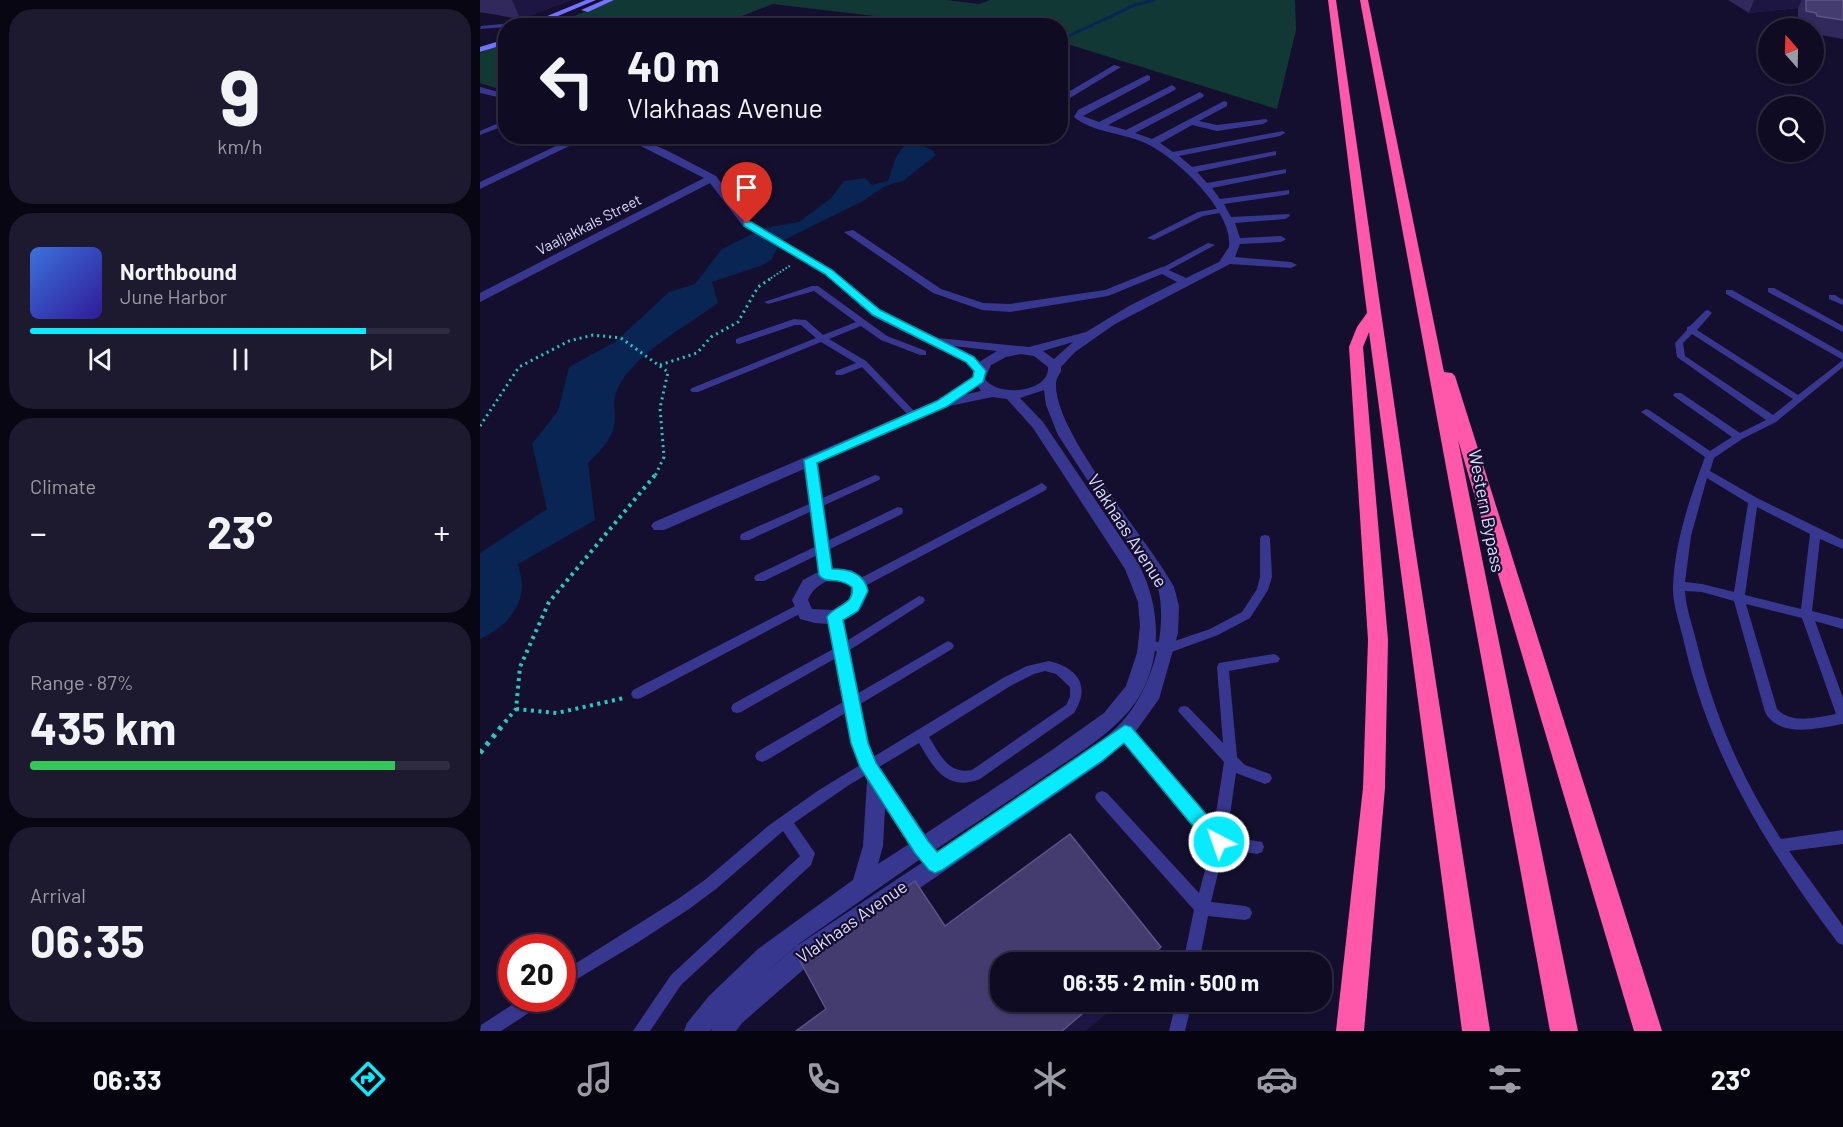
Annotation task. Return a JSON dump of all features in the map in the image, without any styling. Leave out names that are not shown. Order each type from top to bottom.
[{"type":"highway","points":[[1332,0],[1374,314],[1476,1031]]},
{"type":"highway","name":"Western Bypass","points":[[1364,0],[1564,1031]]},
{"type":"highway","points":[[1420,288],[1482,488],[1512,596],[1648,1031]]},
{"type":"highway","points":[[1350,1031],[1374,788],[1378,640],[1356,347],[1364,327],[1374,314]]},
{"type":"street","points":[[545,18],[592,0]]},
{"type":"street","points":[[566,18],[610,0]]},
{"type":"street","points":[[480,43],[498,36]]},
{"type":"street","points":[[480,50],[498,44]]},
{"type":"street","points":[[1068,96],[1117,68]]},
{"type":"street","points":[[1147,78],[1078,115],[1152,143],[1171,155],[1188,171],[1204,187],[1222,211],[1235,241],[1227,260]]},
{"type":"street","points":[[1085,86],[1115,95]]},
{"type":"street","points":[[1101,125],[1172,88]]},
{"type":"street","points":[[480,90],[498,95]]},
{"type":"street","points":[[1126,134],[1200,95]]},
{"type":"street","points":[[1152,143],[1224,104]]},
{"type":"street","points":[[1191,122],[1217,128],[1263,121]]},
{"type":"street","points":[[1171,155],[1280,133]]},
{"type":"street","points":[[480,186],[569,144]]},
{"type":"street","points":[[644,144],[712,178],[747,224],[829,272],[876,313],[970,359],[984,387],[1010,395],[1032,391],[1052,374],[1068,351],[1092,333],[1227,260],[1291,265]]},
{"type":"street","points":[[1188,171],[1273,153]]},
{"type":"street","points":[[1204,187],[1282,171]]},
{"type":"street","name":"Vaaljakkals Street","points":[[480,298],[712,178]]},
{"type":"street","points":[[1222,211],[1285,192]]},
{"type":"street","points":[[1222,211],[1285,216]]},
{"type":"street","points":[[849,232],[937,291],[982,306],[1010,308],[1100,294],[1119,289],[1162,270],[1186,283]]},
{"type":"street","points":[[1235,241],[1281,239]]},
{"type":"street","points":[[941,404],[979,375],[994,357],[1092,333]]},
{"type":"street","points":[[927,338],[1041,354],[1052,374]]},
{"type":"street","name":"Vlakhaas Avenue","points":[[722,1031],[734,1015],[803,955],[1096,756],[1125,732],[1150,699],[1170,633],[1171,606],[1166,587],[1065,435],[1053,405],[1052,374]]},
{"type":"street","points":[[659,526],[941,404],[995,392]]},
{"type":"street","name":"Vlakhaas Avenue","points":[[695,1031],[726,992],[770,951],[861,887],[1077,743],[1111,717],[1128,699],[1138,676],[1146,644],[1146,602],[1141,586],[1132,567],[1038,425],[1010,395]]},
{"type":"street","points":[[810,460],[826,575]]},
{"type":"street","points":[[846,574],[859,584],[861,591],[853,607],[835,617],[814,618],[801,608],[800,600],[808,585],[826,575],[846,574]]},
{"type":"street","points":[[835,617],[860,743],[873,773],[935,864]]},
{"type":"street","points":[[861,887],[875,830],[873,773]]},
{"type":"lane","points":[[481,28],[498,27]]},
{"type":"lane","points":[[480,133],[498,125]]},
{"type":"lane","points":[[1151,238],[1201,214],[1222,211]]},
{"type":"lane","points":[[1162,270],[1211,245]]},
{"type":"lane","points":[[768,303],[815,288],[884,338],[922,353]]},
{"type":"lane","points":[[1771,290],[1843,329]]},
{"type":"lane","points":[[1729,292],[1843,357]]},
{"type":"lane","points":[[1832,297],[1843,303]]},
{"type":"lane","points":[[1708,313],[1679,344],[1679,354],[1773,420]]},
{"type":"lane","points":[[739,341],[799,321],[823,339],[863,363],[914,416]]},
{"type":"lane","points":[[694,390],[860,322]]},
{"type":"lane","points":[[1690,330],[1799,399]]},
{"type":"lane","points":[[838,374],[863,363]]},
{"type":"lane","points":[[1843,363],[1773,420],[1738,437],[1710,456],[1687,537],[1678,586],[1694,667],[1720,741],[1778,846],[1816,904],[1843,938]]},
{"type":"lane","points":[[1678,395],[1738,437]]},
{"type":"lane","points":[[1646,412],[1710,456]]},
{"type":"lane","points":[[1704,472],[1752,501],[1843,545]]},
{"type":"lane","points":[[745,537],[875,478]]},
{"type":"lane","points":[[859,584],[1042,488]]},
{"type":"lane","points":[[1752,501],[1739,598],[1773,716],[1786,723],[1843,717],[1806,613],[1816,531]]},
{"type":"lane","points":[[760,578],[898,511]]},
{"type":"lane","points":[[1146,644],[1166,648],[1215,632],[1246,615],[1262,590],[1266,576],[1265,539]]},
{"type":"lane","points":[[1678,586],[1702,588],[1843,624]]},
{"type":"lane","points":[[736,708],[841,650],[919,600]]},
{"type":"lane","points":[[637,694],[801,608]]},
{"type":"lane","points":[[762,756],[948,646]]},
{"type":"lane","points":[[1193,952],[1219,842],[1231,760],[1223,667],[1274,659]]},
{"type":"lane","points":[[576,972],[699,893],[785,822],[873,773],[921,735],[1022,674],[1042,666],[1062,671],[1074,682],[1078,690],[1077,698],[1070,709],[975,775],[964,779],[954,778],[947,772],[921,735]]},
{"type":"lane","points":[[1184,711],[1240,769],[1265,778]]},
{"type":"lane","points":[[1125,732],[1219,842],[1257,847]]},
{"type":"lane","points":[[1102,797],[1202,908],[1245,913]]},
{"type":"lane","points":[[641,1031],[676,980],[806,860],[808,853],[785,822]]},
{"type":"lane","points":[[1778,846],[1843,837]]},
{"type":"lane","points":[[487,1031],[516,1012]]},
{"type":"lane","points":[[1178,1031],[1182,1012]]},
{"type":"path","points":[[659,366],[702,351],[709,345],[711,337],[738,321],[758,287],[804,257]]},
{"type":"path","points":[[480,426],[519,367],[569,341],[594,334],[621,338],[668,372],[660,408],[664,457],[653,480],[549,602],[520,667],[516,709],[480,753]]},
{"type":"path","points":[[516,709],[533,714],[572,712],[637,694]]},
{"type":"green space","points":[[614,0],[946,0],[979,4],[990,0],[1295,0],[1296,30],[1277,109],[1068,44],[1068,18],[891,18],[773,4],[736,18],[569,18]]},
{"type":"green space","points":[[498,46],[498,89],[480,83],[480,53]]},
{"type":"water","points":[[906,144],[918,144],[932,150],[936,155],[903,181],[885,186],[863,201],[780,242],[772,259],[763,265],[712,282],[718,303],[647,353],[624,377],[614,401],[615,421],[610,437],[588,463],[595,520],[518,564],[522,584],[521,596],[514,612],[502,625],[480,639],[480,553],[547,509],[532,444],[558,411],[569,367],[615,342],[669,292],[695,284],[722,249],[764,228],[799,222],[831,198],[844,181],[865,178],[872,185],[888,181],[895,159]]},
{"type":"building","points":[[1806,0],[1843,0],[1843,20],[1817,16],[1816,13],[1806,11]]},
{"type":"building","points":[[1070,834],[1161,947],[1155,952],[990,952],[990,1012],[1084,1012],[1062,1031],[796,1031],[826,1009],[800,961],[915,881],[945,926]]},
{"type":"waterway","points":[[1068,36],[1135,5],[1154,0]]},
{"type":"route","points":[[747,224],[829,272],[876,313],[970,359],[980,371],[978,379],[941,404],[810,460],[826,575],[846,574],[854,578],[861,591],[853,607],[835,617],[860,743],[869,767],[922,847],[935,864],[1096,756],[1125,732],[1219,842]]}]
